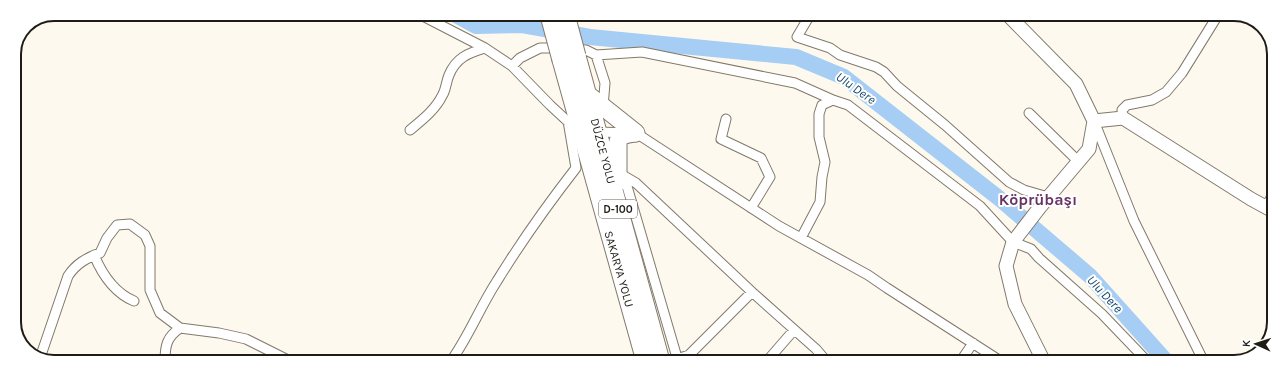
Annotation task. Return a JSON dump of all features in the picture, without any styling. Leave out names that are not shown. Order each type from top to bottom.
[{"type":"highway","points":[[559,21],[569,58]]},
{"type":"highway","name":"DÜZCE YOLU","points":[[569,58],[587,94],[589,132],[616,170],[618,207],[670,355]]},
{"type":"highway","name":"SAKARYA YOLU","points":[[569,58],[589,132],[644,355]]},
{"type":"highway","points":[[587,94],[636,133]]},
{"type":"highway","points":[[616,170],[618,141],[620,137],[623,135],[636,133]]},
{"type":"main road","points":[[1014,21],[1076,84],[1094,121],[1089,149],[1044,202],[1013,242],[1006,266],[1015,304],[1040,355]]},
{"type":"main road","points":[[1094,121],[1123,118],[1267,208]]},
{"type":"street","points":[[433,21],[485,48],[512,66],[568,121],[589,132],[636,133],[779,226],[868,274],[991,355]]},
{"type":"street","points":[[806,21],[797,37],[830,48],[840,56],[876,67],[884,72],[897,86],[945,125],[1009,182],[1044,202]]},
{"type":"street","points":[[1123,118],[1122,110],[1127,105],[1152,100],[1166,92],[1182,73],[1214,21]]},
{"type":"street","points":[[410,130],[429,114],[442,96],[450,74],[459,60],[470,52],[485,48]]},
{"type":"street","points":[[512,66],[520,58],[540,48],[586,50],[596,55],[642,52],[795,83],[848,105],[980,206],[1013,242],[1031,249],[1039,258],[1102,314],[1141,355]]},
{"type":"street","points":[[596,55],[605,83],[603,107]]},
{"type":"street","points":[[801,238],[820,202],[825,162],[819,137],[820,114],[822,104],[833,100]]},
{"type":"street","points":[[1029,112],[1078,161]]},
{"type":"street","points":[[726,118],[721,139],[761,158],[770,177],[751,208]]},
{"type":"street","points":[[455,355],[496,282],[555,195],[576,168],[568,121]]},
{"type":"street","points":[[1094,121],[1134,221],[1201,355]]},
{"type":"street","points":[[616,170],[636,183],[821,355]]},
{"type":"street","points":[[616,170],[671,355]]},
{"type":"street","points":[[42,352],[68,276],[73,268],[83,260],[100,253],[107,238],[117,225],[130,224],[145,234],[150,246],[150,290],[160,313],[180,328],[219,333],[246,339],[278,355]]},
{"type":"street","points":[[94,255],[99,267],[107,279],[123,296],[134,301]]},
{"type":"street","points":[[689,355],[752,292]]},
{"type":"street","points":[[165,355],[165,346],[172,333],[180,328]]},
{"type":"street","points":[[773,355],[794,330]]},
{"type":"street","points":[[965,355],[973,343]]},
{"type":"waterway","name":"Ulu Dere","points":[[467,21],[476,26],[522,25],[590,37],[796,57],[844,77],[1000,199],[1090,276],[1161,355]]},
{"type":"district","name":"Köprübaşı","points":[[1038,199]]}]
